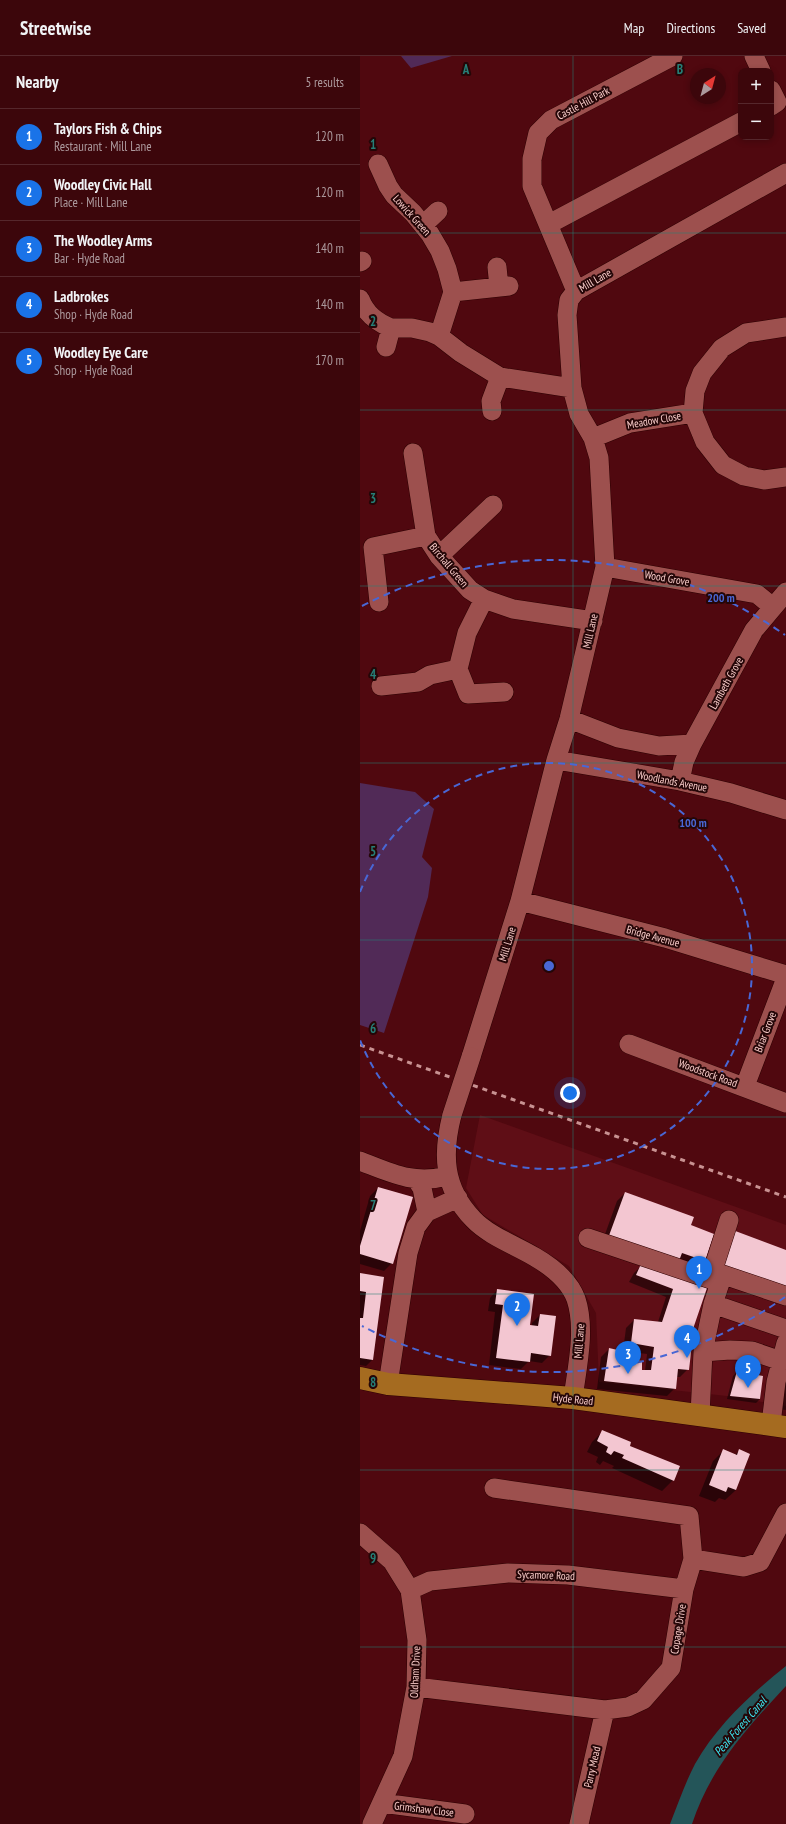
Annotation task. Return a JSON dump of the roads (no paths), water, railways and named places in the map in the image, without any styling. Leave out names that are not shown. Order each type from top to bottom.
[{"type":"main road","name":"Hyde Road","points":[[360,1378],[388,1384],[573,1398],[778,1425]]},
{"type":"street","name":"Castle Hill Park","points":[[576,291],[532,186],[532,159],[538,133],[551,120],[673,56]]},
{"type":"street","points":[[754,56],[760,68]]},
{"type":"street","points":[[774,96],[777,102],[774,104]]},
{"type":"street","points":[[549,224],[738,124]]},
{"type":"street","name":"Lowick Green","points":[[378,164],[394,195],[423,225],[440,251],[447,269],[453,292]]},
{"type":"street","name":"Mill Lane","points":[[573,1398],[581,1321],[576,1298],[565,1280],[549,1265],[485,1229],[473,1219],[458,1198],[447,1176],[445,1151],[452,1115],[520,900],[556,760],[569,719],[605,567],[599,458],[593,438],[579,414],[572,388],[567,315],[569,300],[576,291],[785,175]]},
{"type":"street","points":[[423,225],[438,211]]},
{"type":"street","points":[[439,336],[453,292],[504,287],[497,267]]},
{"type":"street","points":[[360,299],[371,317],[380,324],[391,328],[412,328],[430,332],[439,336],[461,353],[500,377],[572,388]]},
{"type":"street","name":"Meadow Close","points":[[786,327],[746,332],[722,348],[702,373],[695,391],[693,413],[704,442],[723,465],[744,476],[764,480],[786,477]]},
{"type":"street","points":[[386,347],[391,328]]},
{"type":"street","points":[[492,411],[490,401],[500,377]]},
{"type":"street","name":"Meadow Close","points":[[593,438],[630,423],[693,413]]},
{"type":"street","name":"Birchall Green","points":[[413,453],[426,536],[439,556],[458,579],[484,599],[513,609],[593,621]]},
{"type":"street","points":[[439,556],[493,505]]},
{"type":"street","points":[[378,602],[373,547],[426,536]]},
{"type":"street","name":"Wood Grove","points":[[605,567],[757,594],[782,596]]},
{"type":"street","name":"Lambeth Grove","points":[[680,781],[684,762],[692,744],[754,630],[782,596]]},
{"type":"street","points":[[484,599],[468,633],[458,669],[468,694],[504,692]]},
{"type":"street","points":[[380,686],[418,682],[430,675],[458,669]]},
{"type":"street","points":[[569,719],[618,738],[659,746],[692,744]]},
{"type":"street","name":"Woodlands Avenue","points":[[556,760],[680,781],[731,793],[786,810]]},
{"type":"street","name":"Bridge Avenue","points":[[520,900],[665,938],[786,977]]},
{"type":"street","name":"Briar Grove","points":[[745,1086],[786,977]]},
{"type":"street","name":"Woodstock Road","points":[[629,1044],[745,1086],[786,1103]]},
{"type":"street","points":[[360,1161],[402,1177],[433,1180],[447,1176]]},
{"type":"street","points":[[416,1179],[422,1188],[427,1212]]},
{"type":"street","points":[[388,1384],[408,1253],[416,1227],[427,1212],[458,1198]]},
{"type":"street","points":[[711,1275],[729,1220]]},
{"type":"street","points":[[588,1238],[786,1296]]},
{"type":"street","points":[[700,1415],[703,1352],[713,1304],[720,1283],[711,1275]]},
{"type":"street","points":[[713,1304],[786,1329]]},
{"type":"street","points":[[703,1352],[730,1350],[783,1352],[778,1425]]},
{"type":"street","name":"Copage Drive","points":[[416,1687],[605,1710],[628,1707],[643,1700],[671,1668],[684,1589],[693,1559],[689,1516],[494,1488]]},
{"type":"street","points":[[693,1559],[744,1567],[760,1562],[786,1513]]},
{"type":"street","name":"Oldham Drive","points":[[360,1533],[392,1561],[410,1590],[417,1640],[416,1687],[403,1756],[372,1824]]},
{"type":"street","name":"Sycamore Road","points":[[410,1590],[430,1582],[508,1573],[568,1575],[684,1589]]},
{"type":"street","name":"Parry Mead","points":[[579,1824],[605,1710]]},
{"type":"street","name":"Grimshaw Close","points":[[382,1803],[465,1814]]},
{"type":"water","name":"Peak Forest Canal","points":[[786,1666],[786,1686],[731,1750],[709,1784],[692,1824],[670,1824],[691,1771],[714,1736],[724,1723],[748,1699]]},
{"type":"railway","points":[[360,1045],[786,1197]]},
{"type":"place","name":"Taylors Fish & Chips","points":[[699,1289]]},
{"type":"place","name":"Woodley Civic Hall","points":[[517,1326]]},
{"type":"place","name":"Ladbrokes","points":[[687,1358]]},
{"type":"place","name":"The Woodley Arms","points":[[628,1374]]},
{"type":"place","name":"Woodley Eye Care","points":[[748,1388]]}]
